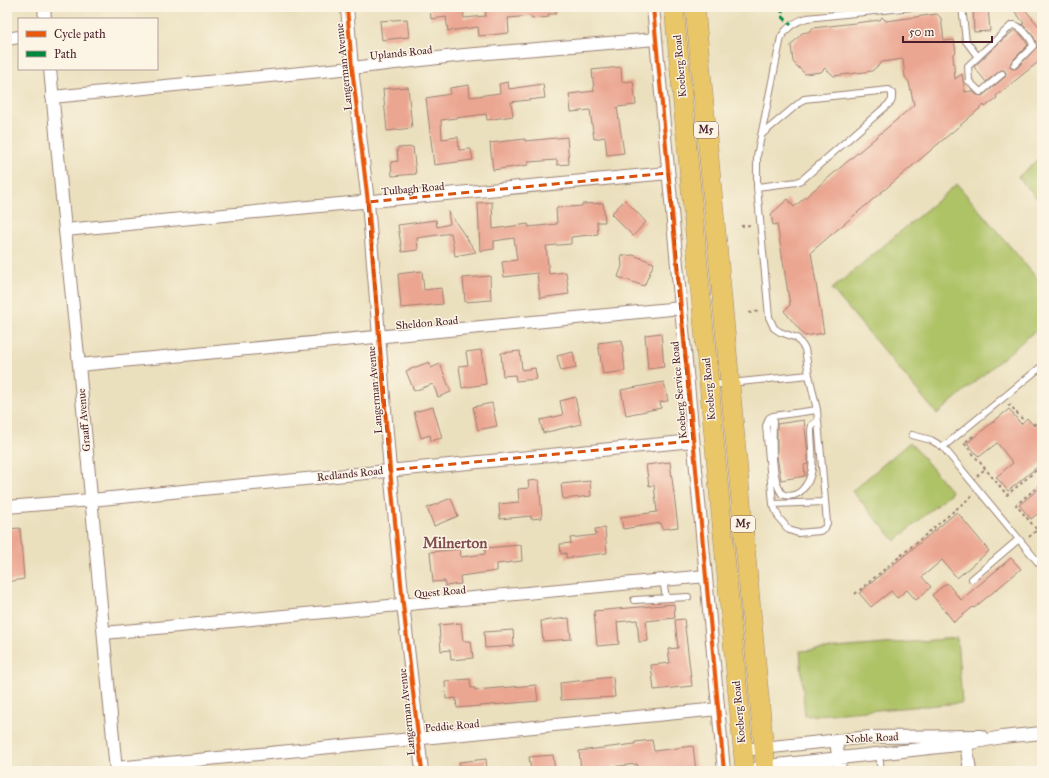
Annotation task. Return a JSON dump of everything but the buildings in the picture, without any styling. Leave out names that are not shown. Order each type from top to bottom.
[{"type":"main road","name":"Koeberg Road","points":[[674,7],[744,763]]},
{"type":"main road","name":"Koeberg Road","points":[[695,7],[765,762]]},
{"type":"street","points":[[44,7],[45,18]]},
{"type":"street","name":"Langerman Avenue","points":[[347,7],[352,68],[368,202],[390,470],[403,604],[422,771]]},
{"type":"street","name":"Koeberg Service Road","points":[[653,7],[724,771]]},
{"type":"street","points":[[7,38],[18,37]]},
{"type":"street","name":"Uplands Road","points":[[52,97],[352,68],[464,55],[656,39]]},
{"type":"street","name":"Graaff Avenue","points":[[50,70],[116,769]]},
{"type":"street","name":"Tulbagh Road","points":[[65,230],[668,173]]},
{"type":"street","name":"Sheldon Road","points":[[79,365],[681,308]]},
{"type":"street","name":"Redlands Road","points":[[7,507],[693,441]]},
{"type":"street","name":"Quest Road","points":[[104,633],[706,576]]},
{"type":"street","name":"Peddie Road","points":[[116,769],[718,709]]},
{"type":"street","name":"Noble Road","points":[[744,763],[839,759],[965,740],[1042,733]]},
{"type":"street","name":"Noble Road","points":[[744,763],[765,762],[836,740],[870,737],[965,740]]},
{"type":"street","points":[[836,740],[840,771]]},
{"type":"street","points":[[965,740],[970,771]]},
{"type":"lane","points":[[817,410],[773,416],[767,421],[766,433],[773,504],[784,525],[789,530],[798,533],[820,531],[825,528],[827,523],[817,410],[805,349],[800,340],[794,336],[780,332],[772,324],[769,317],[758,187],[757,156],[781,36],[791,25],[799,20],[807,18],[912,7]]},
{"type":"lane","points":[[962,7],[966,41],[978,57]]},
{"type":"lane","points":[[1002,74],[982,91],[978,91],[969,81],[968,67],[1012,25],[1018,25],[1032,42],[1033,46],[1014,66]]},
{"type":"lane","points":[[758,187],[798,182],[803,179],[891,102],[892,93],[889,90],[804,99],[761,134]]},
{"type":"lane","points":[[943,447],[1042,366]]},
{"type":"lane","points":[[709,385],[809,375]]},
{"type":"lane","points":[[773,416],[773,448],[776,484],[782,494],[786,496],[796,494],[801,491],[808,483],[811,476],[811,430],[812,425],[818,421]]},
{"type":"lane","points":[[912,435],[931,440],[943,447],[1042,568]]},
{"type":"lane","points":[[773,504],[825,502]]},
{"type":"lane","points":[[972,579],[1020,541]]},
{"type":"lane","points":[[663,580],[666,598]]},
{"type":"lane","points":[[634,600],[688,597]]},
{"type":"lane","points":[[7,634],[7,641]]},
{"type":"lane","points":[[879,754],[881,771]]},
{"type":"path","points":[[1004,410],[1010,405],[1024,421]]},
{"type":"path","points":[[1032,425],[1042,417]]},
{"type":"path","points":[[976,434],[964,443],[1007,495],[1039,468]]},
{"type":"path","points":[[1020,541],[1037,530],[1016,505],[1042,483]]},
{"type":"path","points":[[855,594],[979,491]]},
{"type":"highlighted area","points":[[668,173],[693,441],[390,470],[368,202]]},
{"type":"green space","points":[[1042,156],[1042,204],[1018,177]]},
{"type":"green space","points":[[957,184],[1042,284],[1042,325],[937,414],[832,289]]},
{"type":"green space","points":[[910,442],[952,492],[895,541],[852,491]]},
{"type":"green space","points":[[957,638],[962,703],[805,716],[800,651]]},
{"type":"marked path","points":[[782,7],[782,16],[791,25]]},
{"type":"cycle path","points":[[347,7],[352,68],[368,202],[390,470],[403,604],[422,771]]},
{"type":"cycle path","points":[[653,7],[724,771]]},
{"type":"district","name":"Milnerton","points":[[455,543]]}]
